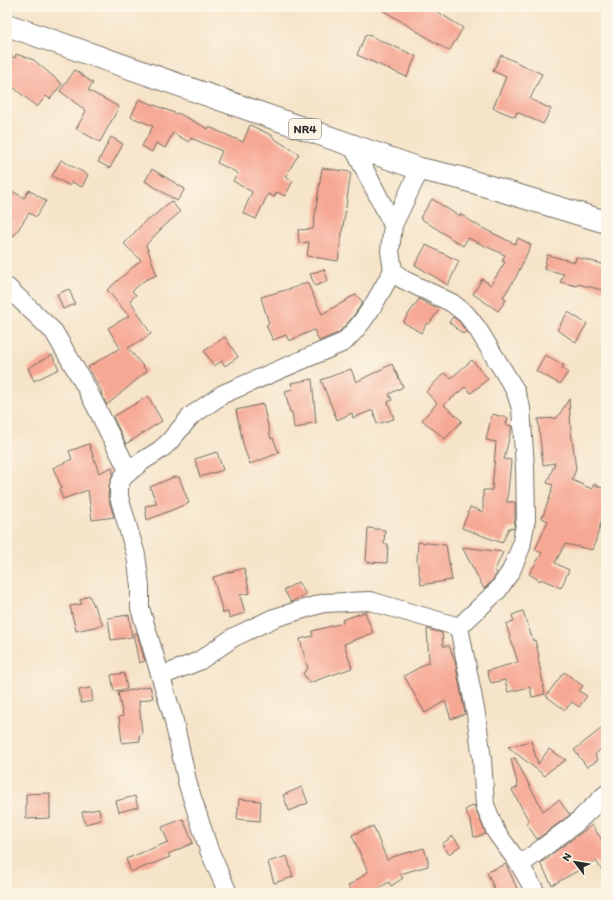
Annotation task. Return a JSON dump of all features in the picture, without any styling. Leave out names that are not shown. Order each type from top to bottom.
[{"type":"highway","name":"NR4","points":[[7,25],[420,169],[460,178],[606,222]]},
{"type":"street","points":[[352,145],[393,225]]},
{"type":"street","points":[[420,169],[393,225],[390,251],[393,270],[402,279],[452,303],[466,314],[477,328],[515,390],[521,408],[525,467],[526,519],[521,547],[511,571],[498,590],[459,627]]},
{"type":"street","points":[[228,893],[209,850],[188,785],[173,717],[140,608],[140,586],[136,555],[119,497],[119,486],[123,477],[169,442],[190,416],[223,394],[344,342],[358,328],[369,313],[393,270]]},
{"type":"street","points":[[7,287],[54,332],[86,387],[129,472]]},
{"type":"street","points":[[161,676],[199,661],[234,637],[274,618],[324,603],[370,601],[459,627]]},
{"type":"street","points":[[459,627],[476,714],[482,758],[485,805],[496,832],[520,865],[536,893]]},
{"type":"street","points":[[520,865],[576,823],[606,794]]},
{"type":"building","points":[[378,7],[430,7],[463,28],[449,51]]},
{"type":"building","points":[[366,34],[416,56],[407,77],[357,55]]},
{"type":"building","points":[[16,54],[34,60],[62,84],[50,99],[46,96],[37,107],[7,82],[7,55],[15,58]]},
{"type":"building","points":[[501,55],[542,74],[530,99],[551,109],[543,124],[517,112],[515,117],[493,108],[506,77],[493,71]]},
{"type":"building","points":[[75,70],[93,83],[88,90],[119,107],[100,142],[76,129],[86,111],[60,91]]},
{"type":"building","points":[[139,99],[177,114],[178,113],[208,129],[209,127],[243,142],[250,125],[273,136],[273,138],[299,154],[285,177],[293,181],[285,196],[277,192],[274,197],[268,194],[256,219],[243,213],[252,192],[233,181],[238,173],[217,163],[222,151],[191,138],[189,142],[173,133],[165,148],[156,143],[152,152],[142,146],[153,126],[131,117]]},
{"type":"building","points":[[111,137],[123,144],[110,168],[98,162]]},
{"type":"building","points":[[61,160],[88,175],[82,187],[72,182],[70,186],[52,176]]},
{"type":"building","points":[[322,168],[351,172],[338,261],[307,256],[309,242],[299,243],[298,230],[313,229]]},
{"type":"building","points":[[152,169],[185,189],[177,201],[145,181]]},
{"type":"building","points":[[7,188],[24,198],[29,190],[46,201],[36,217],[29,213],[14,236],[7,231]]},
{"type":"building","points":[[432,199],[459,216],[460,214],[482,228],[515,244],[518,238],[531,245],[516,277],[503,297],[506,300],[498,311],[473,294],[482,279],[491,285],[505,262],[502,261],[505,255],[468,238],[463,246],[420,218]]},
{"type":"building","points":[[171,201],[180,212],[146,245],[157,275],[145,280],[132,291],[136,295],[130,300],[151,334],[128,348],[147,371],[107,405],[101,393],[102,392],[88,367],[120,348],[108,328],[129,316],[107,290],[141,260],[124,244],[147,219],[149,220]]},
{"type":"building","points":[[426,245],[459,261],[448,285],[415,265]]},
{"type":"building","points":[[547,255],[575,262],[576,257],[606,265],[606,291],[578,284],[577,286],[560,282],[564,274],[544,269]]},
{"type":"building","points":[[324,269],[328,281],[315,286],[310,274]]},
{"type":"building","points":[[307,282],[322,314],[356,295],[363,302],[351,319],[338,333],[319,341],[314,330],[289,341],[286,335],[273,340],[266,325],[269,324],[261,297],[296,287]]},
{"type":"building","points":[[69,289],[75,304],[63,309],[57,294]]},
{"type":"building","points":[[419,299],[439,310],[429,324],[427,323],[421,333],[403,322]]},
{"type":"building","points":[[568,312],[587,324],[576,342],[557,330]]},
{"type":"building","points":[[453,317],[459,321],[466,331],[463,334],[449,322]]},
{"type":"building","points":[[225,337],[238,357],[225,366],[222,361],[214,366],[204,351]]},
{"type":"building","points":[[52,355],[59,369],[34,381],[28,368]]},
{"type":"building","points":[[545,355],[564,365],[562,368],[568,372],[560,384],[536,371]]},
{"type":"building","points":[[472,360],[488,379],[471,393],[465,387],[444,405],[462,421],[445,439],[422,420],[437,403],[426,392],[444,373],[451,378]]},
{"type":"building","points":[[392,364],[403,387],[389,394],[392,400],[388,402],[394,419],[377,424],[373,410],[353,418],[352,413],[337,420],[321,380],[351,369],[356,382]]},
{"type":"building","points":[[312,379],[316,423],[306,424],[306,426],[294,428],[292,412],[290,412],[285,391],[293,389],[291,383]]},
{"type":"building","points":[[148,396],[162,421],[126,444],[113,417]]},
{"type":"building","points":[[569,399],[576,469],[572,480],[592,489],[594,484],[606,490],[606,513],[604,512],[593,550],[565,544],[555,563],[569,570],[561,588],[541,579],[540,581],[529,574],[542,553],[535,550],[548,521],[542,518],[552,491],[553,485],[547,483],[555,463],[543,465],[538,419],[557,418]]},
{"type":"building","points":[[263,404],[271,439],[273,438],[279,453],[250,464],[244,448],[236,410]]},
{"type":"building","points":[[492,414],[508,418],[506,425],[512,426],[504,459],[511,460],[507,502],[515,502],[515,518],[514,529],[509,528],[502,543],[462,528],[470,507],[483,512],[483,490],[492,490],[496,442],[486,440]]},
{"type":"building","points":[[89,444],[99,473],[112,467],[113,473],[109,486],[108,497],[114,517],[92,520],[88,490],[63,499],[59,489],[62,488],[53,468],[72,459],[69,451]]},
{"type":"building","points":[[217,452],[223,470],[200,477],[195,459]]},
{"type":"building","points":[[174,477],[179,477],[189,503],[147,520],[145,506],[157,504],[150,487]]},
{"type":"building","points":[[368,528],[385,530],[384,544],[388,544],[387,563],[366,562]]},
{"type":"building","points":[[418,542],[446,545],[452,580],[421,585],[417,561]]},
{"type":"building","points":[[462,547],[503,552],[495,570],[497,574],[484,589]]},
{"type":"building","points":[[244,568],[250,593],[240,595],[245,613],[229,618],[228,612],[223,613],[213,577]]},
{"type":"building","points":[[298,582],[306,594],[291,602],[284,590]]},
{"type":"building","points":[[89,595],[103,625],[76,631],[70,606],[82,604],[80,600]]},
{"type":"building","points":[[523,611],[533,641],[535,640],[545,694],[532,697],[530,687],[508,692],[505,680],[491,683],[487,671],[518,662],[506,624],[514,622],[512,615]]},
{"type":"building","points":[[365,612],[373,633],[344,644],[352,668],[309,683],[303,673],[308,669],[300,639],[313,636],[312,631],[343,623],[342,620]]},
{"type":"building","points":[[129,615],[132,637],[111,640],[108,618]]},
{"type":"building","points":[[427,629],[442,633],[443,646],[449,646],[455,661],[465,714],[451,719],[445,701],[425,713],[404,676],[429,662]]},
{"type":"building","points":[[137,633],[145,661],[139,663],[133,634]]},
{"type":"building","points":[[564,672],[583,686],[579,691],[587,696],[579,707],[572,702],[565,710],[546,696]]},
{"type":"building","points":[[124,673],[127,689],[114,691],[111,675]]},
{"type":"building","points":[[150,686],[153,698],[139,701],[142,734],[139,735],[140,741],[122,743],[119,717],[123,716],[118,693]]},
{"type":"building","points":[[91,688],[93,701],[81,703],[79,690]]},
{"type":"building","points":[[606,725],[606,743],[595,755],[598,760],[587,767],[574,750]]},
{"type":"building","points":[[531,741],[538,764],[549,749],[566,760],[549,771],[545,776],[508,747]]},
{"type":"building","points":[[515,758],[543,811],[559,800],[570,815],[537,839],[526,823],[529,821],[512,790],[518,787],[511,759]]},
{"type":"building","points":[[302,787],[308,803],[289,811],[283,795]]},
{"type":"building","points":[[50,793],[50,818],[26,819],[26,794]]},
{"type":"building","points":[[135,796],[138,807],[119,812],[116,801]]},
{"type":"building","points":[[239,799],[261,801],[260,821],[237,819]]},
{"type":"building","points":[[474,805],[486,834],[474,837],[471,822],[465,810]]},
{"type":"building","points":[[99,809],[101,820],[85,824],[82,812]]},
{"type":"building","points":[[183,819],[193,843],[168,854],[170,857],[131,872],[126,859],[168,842],[162,827]]},
{"type":"building","points":[[592,825],[606,846],[606,877],[596,861],[552,885],[540,863]]},
{"type":"building","points":[[373,826],[387,860],[392,857],[424,848],[428,866],[400,874],[403,878],[391,886],[389,882],[371,893],[353,893],[348,886],[368,872],[352,835]]},
{"type":"building","points":[[453,836],[460,846],[449,854],[442,844]]},
{"type":"building","points":[[287,856],[293,877],[274,883],[268,862]]},
{"type":"building","points":[[506,864],[519,893],[496,893],[487,872]]}]
